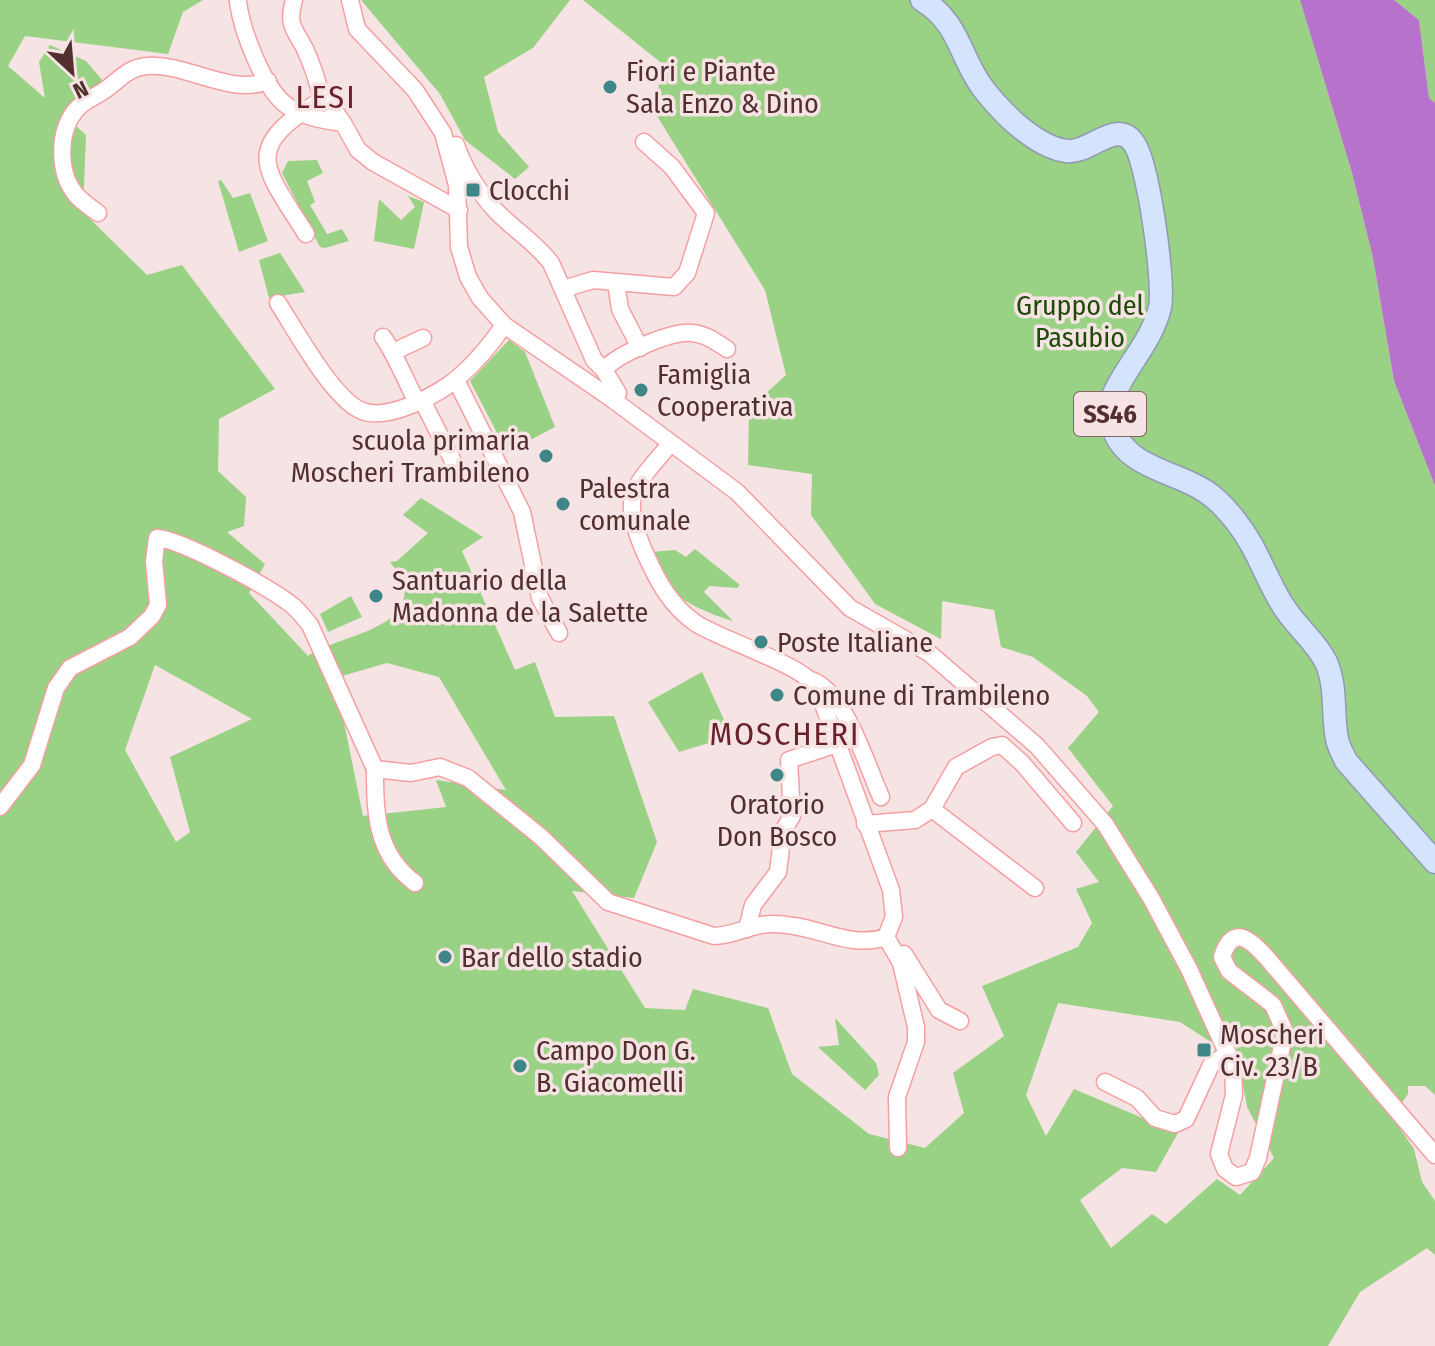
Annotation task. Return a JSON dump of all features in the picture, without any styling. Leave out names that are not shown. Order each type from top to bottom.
[{"type":"main road","name":"SS46","points":[[922,0],[937,9],[952,26],[982,87],[1013,122],[1041,143],[1069,152],[1093,145],[1113,134],[1132,139],[1145,179],[1161,268],[1160,307],[1109,407],[1114,431],[1129,451],[1155,470],[1206,491],[1233,518],[1256,548],[1281,603],[1325,661],[1334,688],[1337,741],[1346,761],[1435,862]]},
{"type":"street","points":[[294,0],[291,26],[304,46],[322,100],[330,104],[358,150],[373,162],[459,210]]},
{"type":"street","points":[[350,0],[357,29],[440,113],[450,128],[464,167],[495,210],[542,250],[551,263],[594,360],[618,393],[612,399]]},
{"type":"street","points":[[238,2],[241,25],[268,81],[287,106],[309,117],[343,123]]},
{"type":"street","points":[[98,213],[76,196],[62,164],[65,133],[74,113],[85,101],[133,69],[147,66],[162,66],[238,85],[255,86],[268,81]]},
{"type":"street","points":[[415,90],[443,133],[457,185],[459,247],[468,277],[480,298],[504,325],[612,399],[737,492],[850,608],[929,653],[1037,746],[1105,824],[1151,898],[1233,1066],[1234,1095],[1219,1154],[1225,1169],[1236,1177],[1252,1172],[1258,1158],[1285,1032],[1273,1005],[1229,971],[1222,957],[1231,941],[1241,937],[1250,939],[1267,958],[1435,1155]]},
{"type":"street","points":[[306,234],[269,175],[266,158],[273,137],[300,113],[322,100]]},
{"type":"street","points":[[563,289],[593,280],[674,287],[687,273],[706,213],[672,167],[644,142]]},
{"type":"street","points":[[616,283],[620,309],[640,348]]},
{"type":"street","points":[[278,303],[339,393],[357,410],[370,414],[383,414],[419,401],[456,380],[504,325]]},
{"type":"street","points":[[604,370],[611,362],[640,348],[683,333],[706,336],[727,349]]},
{"type":"street","points":[[383,337],[458,471]]},
{"type":"street","points":[[393,352],[423,338]]},
{"type":"street","points":[[456,380],[522,512],[540,598],[559,633]]},
{"type":"street","points":[[670,444],[638,484],[631,501],[631,517],[657,580],[674,604],[696,623],[824,685],[839,702],[881,797]]},
{"type":"street","points":[[0,807],[32,765],[56,688],[70,668],[130,637],[152,616],[158,605],[154,561],[157,538],[167,538],[205,555],[293,606],[310,625],[375,769],[380,834],[387,855],[400,872],[415,883]]},
{"type":"street","points":[[810,680],[823,704],[891,890],[894,917],[888,939],[901,963],[916,1027],[916,1042],[897,1097],[898,1148]]},
{"type":"street","points":[[747,929],[753,905],[778,872],[783,831],[792,816],[789,760],[837,744]]},
{"type":"street","points":[[865,824],[915,820],[932,809],[956,767],[992,747],[1002,745],[1022,763],[1073,823]]},
{"type":"street","points":[[375,769],[411,773],[440,767],[468,778],[541,837],[608,902],[617,906],[714,936],[729,935],[759,925],[794,925],[845,939],[870,942],[888,939],[902,950],[939,1010],[960,1021]]},
{"type":"street","points":[[932,809],[1035,888]]},
{"type":"street","points":[[1105,1082],[1137,1098],[1155,1118],[1175,1124],[1186,1119],[1211,1065],[1228,1053]]},
{"type":"green space","name":"Gruppo del Pasubio","points":[[0,0],[203,0],[183,12],[168,54],[25,36],[8,66],[45,98],[39,62],[50,45],[86,61],[102,80],[98,88],[66,117],[86,135],[83,212],[147,275],[182,265],[275,389],[219,419],[218,471],[246,497],[244,526],[227,532],[265,564],[249,593],[308,656],[375,627],[397,612],[404,599],[405,582],[390,562],[397,561],[428,533],[403,515],[421,498],[483,537],[462,551],[515,670],[535,662],[555,717],[614,716],[657,842],[634,898],[572,891],[645,1008],[685,1010],[693,989],[768,1008],[792,1074],[869,1134],[925,1148],[964,1113],[953,1073],[1004,1036],[982,986],[1078,947],[1092,923],[1076,889],[1099,882],[1076,852],[1113,806],[1068,748],[1099,712],[1087,696],[1033,657],[1001,647],[994,610],[942,601],[941,639],[875,604],[811,515],[812,474],[748,465],[749,409],[786,375],[765,290],[652,108],[665,66],[583,0],[1300,0],[1352,173],[1373,258],[1394,381],[1435,486],[1435,1095],[1425,1086],[1408,1086],[1408,1094],[1392,1117],[1414,1149],[1422,1182],[1435,1201],[1435,1255],[1427,1248],[1360,1292],[1328,1346],[0,1346]],"holes":[[[387,663],[439,677],[506,790],[436,780],[446,807],[363,816],[335,678]],[[155,665],[252,719],[170,757],[190,832],[176,842],[125,750]],[[1058,1003],[1180,1022],[1211,1042],[1234,1033],[1247,1107],[1274,1158],[1240,1195],[1217,1179],[1166,1224],[1152,1214],[1111,1248],[1080,1200],[1122,1168],[1156,1172],[1178,1133],[1074,1089],[1046,1136],[1026,1095]]]},
{"type":"green space","points":[[361,0],[570,0],[533,48],[484,77],[498,132],[529,167],[515,179],[465,140],[440,94]]},
{"type":"green space","points":[[1394,0],[1435,0],[1435,103],[1429,98],[1419,20]]},
{"type":"green space","points":[[317,160],[323,173],[307,181],[315,202],[310,205],[327,234],[342,229],[349,241],[325,248],[320,247],[282,173],[288,161]]},
{"type":"green space","points":[[221,180],[233,198],[250,193],[268,241],[239,252],[218,181]]},
{"type":"green space","points":[[408,196],[424,202],[414,249],[374,241],[379,199],[401,220],[415,207]]},
{"type":"green space","points":[[280,253],[305,292],[269,298],[259,260]]},
{"type":"green space","points":[[509,340],[525,352],[555,427],[507,452],[470,381]]},
{"type":"green space","points":[[695,549],[740,585],[737,588],[709,586],[704,592],[733,621],[705,611],[679,596],[663,579],[651,552],[675,550],[686,557]]},
{"type":"green space","points":[[351,596],[362,617],[328,632],[320,614]]},
{"type":"green space","points":[[702,672],[726,724],[720,727],[725,738],[679,752],[648,702]]},
{"type":"green space","points":[[835,1018],[876,1063],[879,1075],[865,1090],[818,1047],[839,1045]]},
{"type":"shaded area","points":[[1300,0],[1394,0],[1419,20],[1429,98],[1435,103],[1435,486],[1394,381],[1373,258],[1352,173]]},
{"type":"place","name":"Fiori e Piante Sala Enzo & Dino","points":[[610,87]]},
{"type":"place","name":"Clocchi","points":[[473,190]]},
{"type":"place","name":"Famiglia Cooperativa","points":[[641,390]]},
{"type":"place","name":"scuola primaria Moscheri Trambileno","points":[[546,456]]},
{"type":"place","name":"Palestra comunale","points":[[563,504]]},
{"type":"place","name":"Santuario della Madonna de la Salette","points":[[376,596]]},
{"type":"place","name":"Poste Italiane","points":[[761,642]]},
{"type":"place","name":"Comune di Trambileno","points":[[777,695]]},
{"type":"place","name":"Oratorio Don Bosco","points":[[777,775]]},
{"type":"place","name":"Bar dello stadio","points":[[445,957]]},
{"type":"place","name":"Moscheri Civ. 23/B","points":[[1204,1050]]},
{"type":"place","name":"Campo Don G. B. Giacomelli","points":[[520,1066]]},
{"type":"district","name":"LESI","points":[[326,97]]},
{"type":"district","name":"MOSCHERI","points":[[785,734]]}]
